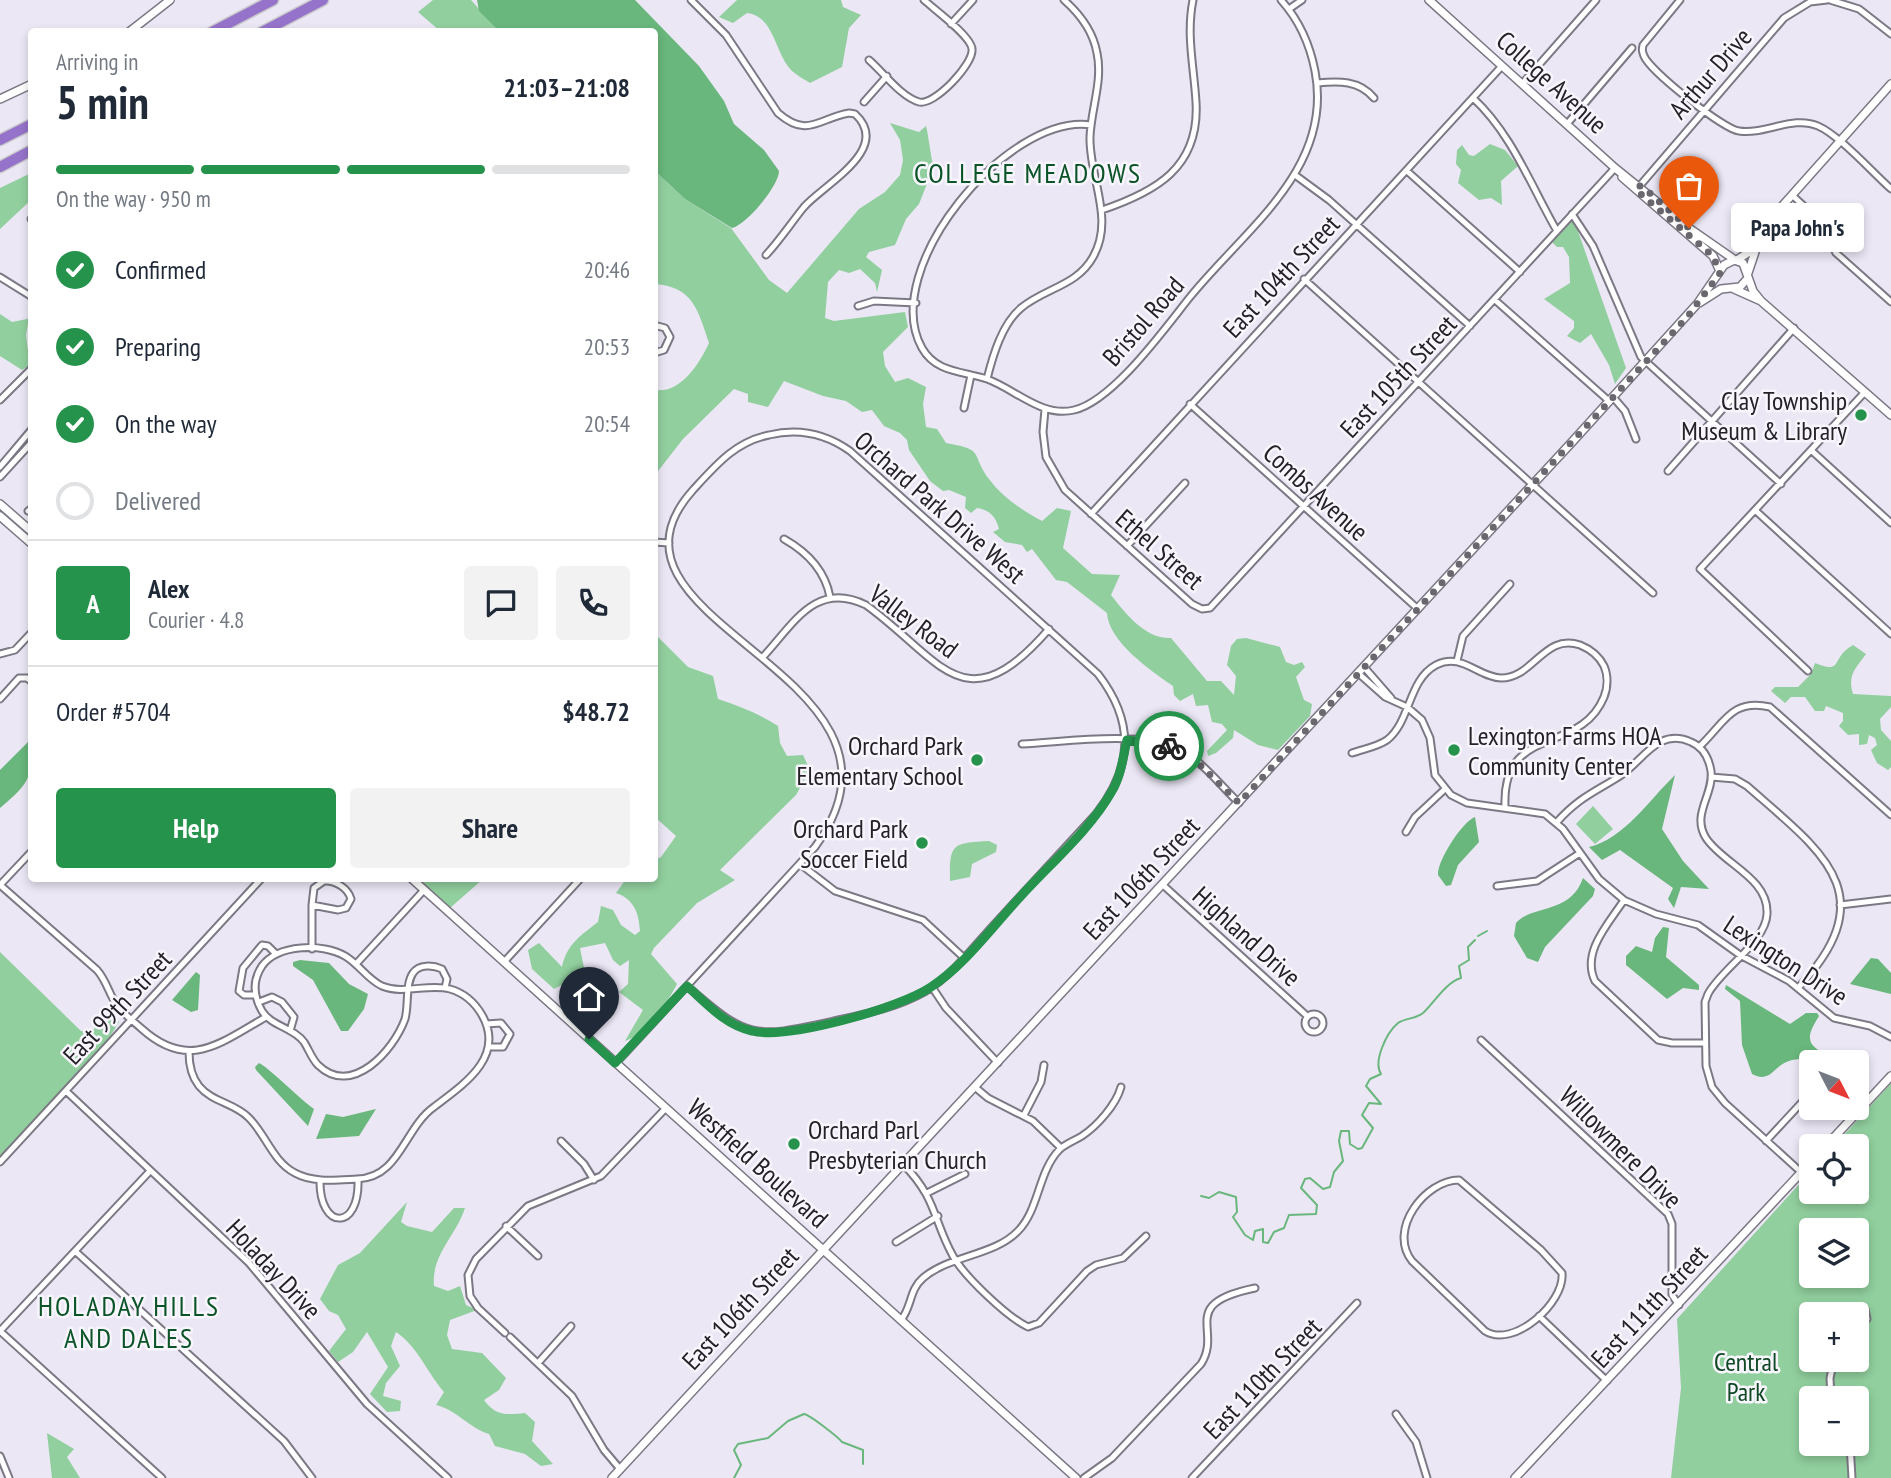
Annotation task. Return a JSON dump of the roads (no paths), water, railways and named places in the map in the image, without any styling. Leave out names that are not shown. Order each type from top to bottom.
[{"type":"highway","points":[[220,28],[273,0]]},
{"type":"highway","points":[[270,28],[323,0]]},
{"type":"highway","points":[[0,140],[28,126]]},
{"type":"highway","points":[[0,167],[28,152]]},
{"type":"main road","points":[[134,28],[170,0]]},
{"type":"main road","name":"College Avenue","points":[[1429,0],[1713,256],[1720,272]]},
{"type":"main road","points":[[1731,288],[1743,285],[1758,242],[1773,218],[1891,84]]},
{"type":"main road","points":[[0,99],[28,86]]},
{"type":"main road","name":"College Avenue","points":[[1638,188],[1736,260]]},
{"type":"main road","points":[[1758,242],[1736,260],[1726,263],[1720,272],[1723,282],[1731,288],[1761,301]]},
{"type":"main road","points":[[1736,260],[1745,265],[1753,291],[1761,301],[1891,415]]},
{"type":"main road","name":"East 106th Street","points":[[612,1478],[1533,484],[1698,303],[1720,272]]},
{"type":"main road","name":"East 106th Street","points":[[1698,303],[1716,291],[1731,288]]},
{"type":"main road","points":[[0,504],[28,528]]},
{"type":"main road","points":[[0,516],[28,540]]},
{"type":"main road","name":"Westfield Boulevard","points":[[415,882],[1076,1478]]},
{"type":"main road","points":[[1837,1134],[1890,1075]]},
{"type":"main road","name":"East 111th Street","points":[[1516,1478],[1799,1176]]},
{"type":"street","points":[[691,0],[726,35],[778,113],[786,120],[806,127],[817,126],[843,114],[855,114],[864,131],[863,148],[853,165],[804,208],[766,255]]},
{"type":"street","points":[[869,60],[912,98],[924,103],[938,97],[971,59],[972,52],[970,42],[924,0]]},
{"type":"street","points":[[951,24],[974,0]]},
{"type":"street","points":[[987,379],[1004,329],[1015,314],[1027,304],[1073,280],[1089,263],[1102,232],[1102,210],[1091,154],[1091,125],[1099,64],[1086,24],[1064,0]]},
{"type":"street","points":[[1102,210],[1143,196],[1158,186],[1176,167],[1190,142],[1196,106],[1189,34],[1193,0]]},
{"type":"street","name":"Bristol Road","points":[[1091,125],[1067,124],[1046,132],[1005,157],[975,183],[947,217],[929,250],[916,303],[916,334],[924,351],[945,369],[987,379],[1045,409],[1060,412],[1080,409],[1117,381],[1275,203],[1295,175],[1315,128],[1317,83],[1306,38],[1281,0]]},
{"type":"street","points":[[1289,9],[1302,0]]},
{"type":"street","points":[[1522,84],[1596,0]]},
{"type":"street","points":[[1680,0],[1643,45],[1643,55],[1704,110],[1735,131],[1750,132],[1807,123],[1818,126],[1891,189]]},
{"type":"street","name":"Arthur Drive","points":[[1638,188],[1777,26],[1810,1],[1839,1],[1868,15],[1891,34]]},
{"type":"street","points":[[1567,124],[1632,48]]},
{"type":"street","name":"East 104th Street","points":[[1090,514],[1502,66]]},
{"type":"street","points":[[864,102],[887,76]]},
{"type":"street","points":[[1317,83],[1351,83],[1360,86],[1374,98]]},
{"type":"street","points":[[1473,98],[1497,125],[1557,231]]},
{"type":"street","name":"East 105th Street","points":[[1207,609],[1220,599],[1615,168]]},
{"type":"street","points":[[1407,171],[1520,272]]},
{"type":"street","points":[[1295,175],[1470,326]]},
{"type":"street","points":[[1793,195],[1817,218],[1836,253],[1891,302]]},
{"type":"street","points":[[1572,214],[1593,246],[1638,354],[1781,484]]},
{"type":"street","points":[[0,277],[28,295]]},
{"type":"street","points":[[1304,279],[1653,593]]},
{"type":"street","points":[[1495,300],[1625,411],[1636,439]]},
{"type":"street","points":[[858,306],[874,301],[916,303]]},
{"type":"street","points":[[658,325],[665,328],[670,337],[664,350],[658,352]]},
{"type":"street","points":[[1668,471],[1794,328]]},
{"type":"street","points":[[0,400],[28,372]]},
{"type":"street","points":[[964,408],[971,375]]},
{"type":"street","points":[[1808,671],[1700,569],[1865,392]]},
{"type":"street","name":"Combs Avenue","points":[[1189,404],[1418,609]]},
{"type":"street","name":"Ethel Street","points":[[1045,409],[1044,447],[1051,469],[1065,490],[1192,604],[1207,609]]},
{"type":"street","name":"Orchard Park Drive West","points":[[669,542],[671,528],[682,504],[733,450],[770,435],[810,433],[850,450],[1049,629],[1106,684],[1118,706],[1127,740]]},
{"type":"street","points":[[0,467],[28,434]]},
{"type":"street","points":[[0,477],[28,446]]},
{"type":"street","points":[[1812,451],[1891,523]]},
{"type":"street","points":[[1127,546],[1185,483]]},
{"type":"street","points":[[1756,511],[1891,634]]},
{"type":"street","points":[[784,540],[814,562],[824,577],[830,597]]},
{"type":"street","points":[[615,1063],[800,864],[834,817],[841,792],[840,762],[835,739],[821,713],[686,590],[673,567],[669,542],[658,542]]},
{"type":"street","points":[[1457,661],[1463,636],[1510,584]]},
{"type":"street","name":"Valley Road","points":[[762,658],[810,607],[830,597],[854,599],[866,605],[939,667],[966,678],[983,678],[1003,672],[1019,661],[1049,629]]},
{"type":"street","points":[[2,654],[15,649],[28,636]]},
{"type":"street","points":[[1352,752],[1387,740],[1426,673],[1437,664],[1457,661],[1491,676],[1513,677],[1550,647],[1566,643],[1588,649],[1606,671],[1604,699],[1585,721],[1569,732],[1524,752],[1512,764],[1507,774],[1505,806]]},
{"type":"street","points":[[1361,670],[1391,698],[1418,715],[1428,732],[1433,770],[1445,789],[1467,803],[1540,811],[1557,822],[1575,802],[1623,774],[1650,747],[1661,740],[1684,739],[1699,747],[1709,763],[1712,777],[1702,811],[1703,831],[1710,842],[1758,887],[1766,905],[1766,920],[1761,932],[1708,994],[1705,1002],[1706,1070],[1716,1093],[1799,1170]]},
{"type":"street","points":[[0,699],[19,678],[28,679]]},
{"type":"street","points":[[1699,747],[1736,709],[1749,704],[1770,707],[1891,815]]},
{"type":"street","points":[[687,986],[728,1022],[764,1033],[788,1031],[878,1011],[932,987],[963,957],[1105,802],[1117,780],[1127,740]]},
{"type":"street","points":[[1022,744],[1127,740],[1161,743],[1185,752],[1239,803]]},
{"type":"street","points":[[1712,777],[1744,783],[1817,849],[1832,872],[1840,905],[1832,946],[1798,988]]},
{"type":"street","points":[[1406,832],[1415,817],[1445,789]]},
{"type":"street","name":"Lexington Drive","points":[[1557,822],[1604,884],[1624,900],[1656,914],[1693,923],[1740,955],[1798,988],[1834,1018],[1870,1026],[1890,1038]]},
{"type":"street","points":[[1497,886],[1536,881],[1580,853]]},
{"type":"street","points":[[28,854],[0,885],[97,970],[105,979],[115,1002],[131,1020],[160,1044],[189,1052],[209,1048],[266,1017]]},
{"type":"street","points":[[800,864],[835,891],[923,920],[963,957]]},
{"type":"street","name":"East 99th Street","points":[[0,1162],[258,882]]},
{"type":"street","points":[[312,949],[314,888],[323,882]]},
{"type":"street","points":[[312,905],[343,910],[349,905],[351,897],[340,886],[327,882]]},
{"type":"street","points":[[504,962],[577,882]]},
{"type":"street","name":"Highland Drive","points":[[1163,885],[1306,1015]]},
{"type":"street","points":[[356,964],[424,890]]},
{"type":"street","points":[[1624,900],[1592,953],[1590,968],[1595,981],[1658,1040],[1672,1043],[1705,1043]]},
{"type":"street","points":[[1840,905],[1890,900],[1891,908]]},
{"type":"street","points":[[276,954],[262,944],[243,968],[239,991],[257,999],[272,997],[280,1000],[294,1017],[290,1031]]},
{"type":"street","points":[[189,1052],[192,1073],[204,1091],[248,1117],[288,1169],[304,1177],[320,1180],[358,1179],[379,1173],[393,1163],[421,1117],[477,1072],[488,1047],[486,1024],[471,1001],[445,988],[409,989],[384,986],[337,952],[312,949],[276,954],[259,971],[257,999],[266,1017],[302,1040],[315,1062],[324,1069],[342,1075],[357,1073],[379,1058],[396,1038],[406,1014],[409,989],[412,973],[425,966],[444,971],[447,979],[445,988]]},
{"type":"street","points":[[932,987],[946,1008],[998,1063]]},
{"type":"street","points":[[486,1024],[501,1023],[510,1034],[503,1047],[488,1047]]},
{"type":"street","name":"Willowmere Drive","points":[[1481,1040],[1670,1217],[1673,1229],[1672,1294],[1679,1305]]},
{"type":"street","points":[[1024,1115],[1041,1082],[1044,1065]]},
{"type":"street","points":[[901,1320],[920,1280],[939,1267],[1002,1242],[1020,1230],[1061,1148],[1090,1130],[1112,1104],[1121,1087]]},
{"type":"street","points":[[976,1088],[988,1098],[1024,1115],[1061,1148]]},
{"type":"street","name":"Holaday Drive","points":[[66,1091],[249,1263],[368,1404],[445,1477]]},
{"type":"street","points":[[1766,1141],[1799,1105]]},
{"type":"street","points":[[620,1469],[604,1450],[578,1403],[474,1303],[468,1280],[476,1259],[528,1206],[594,1180],[606,1172],[666,1108]]},
{"type":"street","points":[[561,1141],[584,1164],[594,1180]]},
{"type":"street","points":[[904,1165],[927,1192],[956,1260],[987,1294],[1024,1325],[1031,1327],[1039,1323],[1087,1271],[1096,1265],[1123,1258],[1146,1236]]},
{"type":"street","points":[[150,1171],[0,1331],[162,1478]]},
{"type":"street","points":[[927,1192],[965,1174]]},
{"type":"street","points":[[320,1180],[321,1205],[337,1217],[350,1214],[356,1208],[358,1179]]},
{"type":"street","points":[[1448,1181],[1466,1183],[1556,1263],[1562,1273],[1562,1290],[1538,1316],[1510,1335],[1493,1336],[1412,1261],[1403,1245],[1403,1230],[1411,1214],[1427,1195],[1448,1181]]},
{"type":"street","points":[[896,1242],[938,1216]]},
{"type":"street","points":[[506,1226],[538,1256]]},
{"type":"street","points":[[75,1251],[284,1441],[312,1478]]},
{"type":"street","points":[[1084,1478],[1112,1458],[1201,1364],[1207,1350],[1205,1321],[1209,1310],[1227,1297],[1255,1288]]},
{"type":"street","name":"East 110th Street","points":[[1192,1478],[1357,1303]]},
{"type":"street","points":[[1538,1316],[1607,1381]]},
{"type":"street","points":[[538,1363],[571,1326]]},
{"type":"street","points":[[1396,1414],[1416,1442],[1427,1478]]},
{"type":"street","points":[[0,1456],[9,1478]]},
{"type":"street","points":[[1851,1456],[1852,1478]]},
{"type":"waterway","points":[[1478,936],[1487,931]]},
{"type":"waterway","points":[[1201,1196],[1209,1198],[1219,1192],[1236,1197],[1237,1212],[1233,1217],[1245,1235],[1253,1240],[1255,1231],[1263,1229],[1263,1242],[1268,1243],[1274,1232],[1284,1228],[1289,1215],[1316,1214],[1317,1205],[1301,1188],[1305,1179],[1310,1178],[1323,1189],[1330,1187],[1334,1172],[1343,1161],[1339,1141],[1341,1131],[1349,1131],[1350,1144],[1358,1149],[1362,1148],[1373,1128],[1362,1115],[1369,1103],[1381,1104],[1366,1086],[1370,1079],[1381,1074],[1380,1055],[1389,1034],[1398,1023],[1423,1013],[1445,988],[1461,978],[1459,966],[1469,960],[1468,947],[1475,940]]},
{"type":"waterway","points":[[734,1478],[741,1465],[734,1450],[738,1444],[768,1438],[788,1421],[804,1414],[824,1426],[842,1442],[863,1450],[863,1464]]},
{"type":"place","name":"Papa John's","points":[[1689,228]]},
{"type":"place","name":"Clay Township Museum & Library","points":[[1861,415]]},
{"type":"place","name":"Lexington Farms HOA Community Center","points":[[1454,750]]},
{"type":"place","name":"Orchard Park Elementary School","points":[[977,760]]},
{"type":"place","name":"Orchard Park Soccer Field","points":[[922,843]]},
{"type":"place","name":"Orchard Parl Presbyterian Church","points":[[794,1144]]},
{"type":"district","name":"COLLEGE MEADOWS","points":[[1028,172]]},
{"type":"district","name":"HOLADAY HILLS AND DALES","points":[[129,1321]]},
{"type":"park label","name":"Central Park","points":[[1746,1376]]}]
